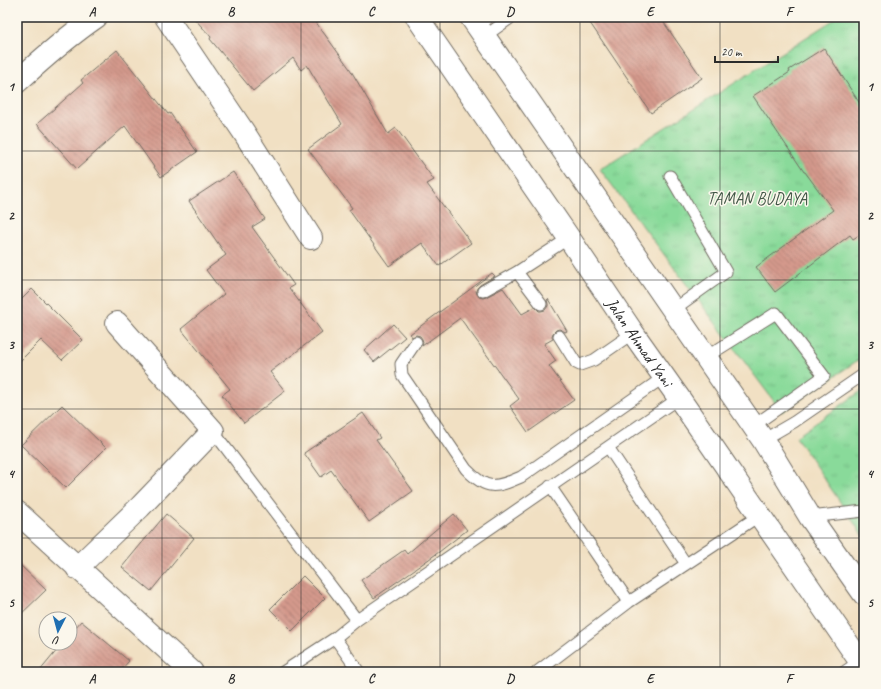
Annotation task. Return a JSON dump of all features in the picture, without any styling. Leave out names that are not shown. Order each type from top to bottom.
[{"type":"main road","points":[[17,82],[49,52],[96,17]]},
{"type":"main road","points":[[166,17],[243,131],[311,238]]},
{"type":"main road","name":"Jalan Ahmad Yani","points":[[417,17],[633,333],[760,514],[856,667]]},
{"type":"main road","points":[[480,24],[758,433],[810,517],[864,594]]},
{"type":"main road","points":[[77,568],[213,431],[117,323]]},
{"type":"main road","points":[[17,512],[192,672]]},
{"type":"lane","points":[[480,24],[512,17]]},
{"type":"lane","points":[[670,176],[726,272],[673,310]]},
{"type":"lane","points":[[483,291],[517,272],[569,238]]},
{"type":"lane","points":[[517,272],[540,304]]},
{"type":"lane","points":[[706,357],[776,313],[824,376],[758,433]]},
{"type":"lane","points":[[559,336],[576,363],[580,365],[594,360],[633,333]]},
{"type":"lane","points":[[416,342],[402,364],[402,375],[466,469],[476,479],[485,484],[495,486],[502,485],[521,477],[664,376]]},
{"type":"lane","points":[[758,433],[794,422],[864,374]]},
{"type":"lane","points":[[283,672],[335,638],[357,620],[679,398]]},
{"type":"lane","points":[[213,431],[357,620]]},
{"type":"lane","points":[[608,447],[686,564]]},
{"type":"lane","points":[[550,486],[630,602]]},
{"type":"lane","points":[[810,517],[864,511]]},
{"type":"lane","points":[[537,672],[630,602],[760,514]]},
{"type":"lane","points":[[335,638],[359,672]]},
{"type":"green space","name":"TAMAN BUDAYA","points":[[838,17],[864,17],[864,356],[782,412],[600,169]]},
{"type":"green space","points":[[864,389],[864,538],[796,437]]},
{"type":"building","points":[[193,17],[312,17],[350,69],[388,134],[396,128],[434,180],[427,184],[471,243],[439,266],[422,243],[389,266],[349,210],[352,208],[308,149],[342,124],[307,65],[301,70],[293,58],[253,91],[210,39],[211,37]]},
{"type":"building","points":[[599,17],[660,17],[702,78],[651,113],[590,23]]},
{"type":"building","points":[[824,48],[864,110],[864,232],[853,239],[850,235],[775,292],[756,267],[833,210],[804,172],[753,96],[790,72],[789,70]]},
{"type":"building","points":[[117,50],[168,114],[170,113],[197,152],[161,177],[125,126],[77,169],[37,124],[83,83],[81,80]]},
{"type":"building","points":[[233,172],[265,219],[252,227],[294,285],[289,288],[322,332],[270,372],[285,391],[244,423],[222,395],[230,389],[181,329],[224,294],[206,270],[226,255],[189,201]]},
{"type":"building","points":[[492,273],[495,276],[477,288],[476,291],[479,297],[486,297],[503,288],[522,314],[535,307],[539,311],[545,310],[548,306],[548,299],[567,331],[565,332],[559,329],[556,330],[552,336],[553,339],[544,344],[556,361],[549,366],[574,400],[528,432],[510,406],[519,399],[460,318],[422,346],[423,342],[420,336],[416,335],[412,337],[410,334]]},
{"type":"building","points":[[32,289],[83,340],[62,360],[41,340],[17,364],[17,304]]},
{"type":"building","points":[[393,324],[405,337],[374,362],[364,350]]},
{"type":"building","points":[[62,405],[106,448],[66,488],[21,445]]},
{"type":"building","points":[[363,413],[380,438],[376,440],[413,491],[369,522],[331,470],[321,477],[304,453]]},
{"type":"building","points":[[166,514],[194,538],[151,591],[122,567]]},
{"type":"building","points":[[454,514],[467,530],[439,552],[374,598],[361,580],[404,550],[407,554]]},
{"type":"building","points":[[17,562],[46,590],[17,618]]},
{"type":"building","points":[[303,576],[325,598],[292,631],[270,609]]},
{"type":"building","points":[[81,621],[129,661],[119,672],[39,672],[56,651],[78,651],[78,625]]}]
